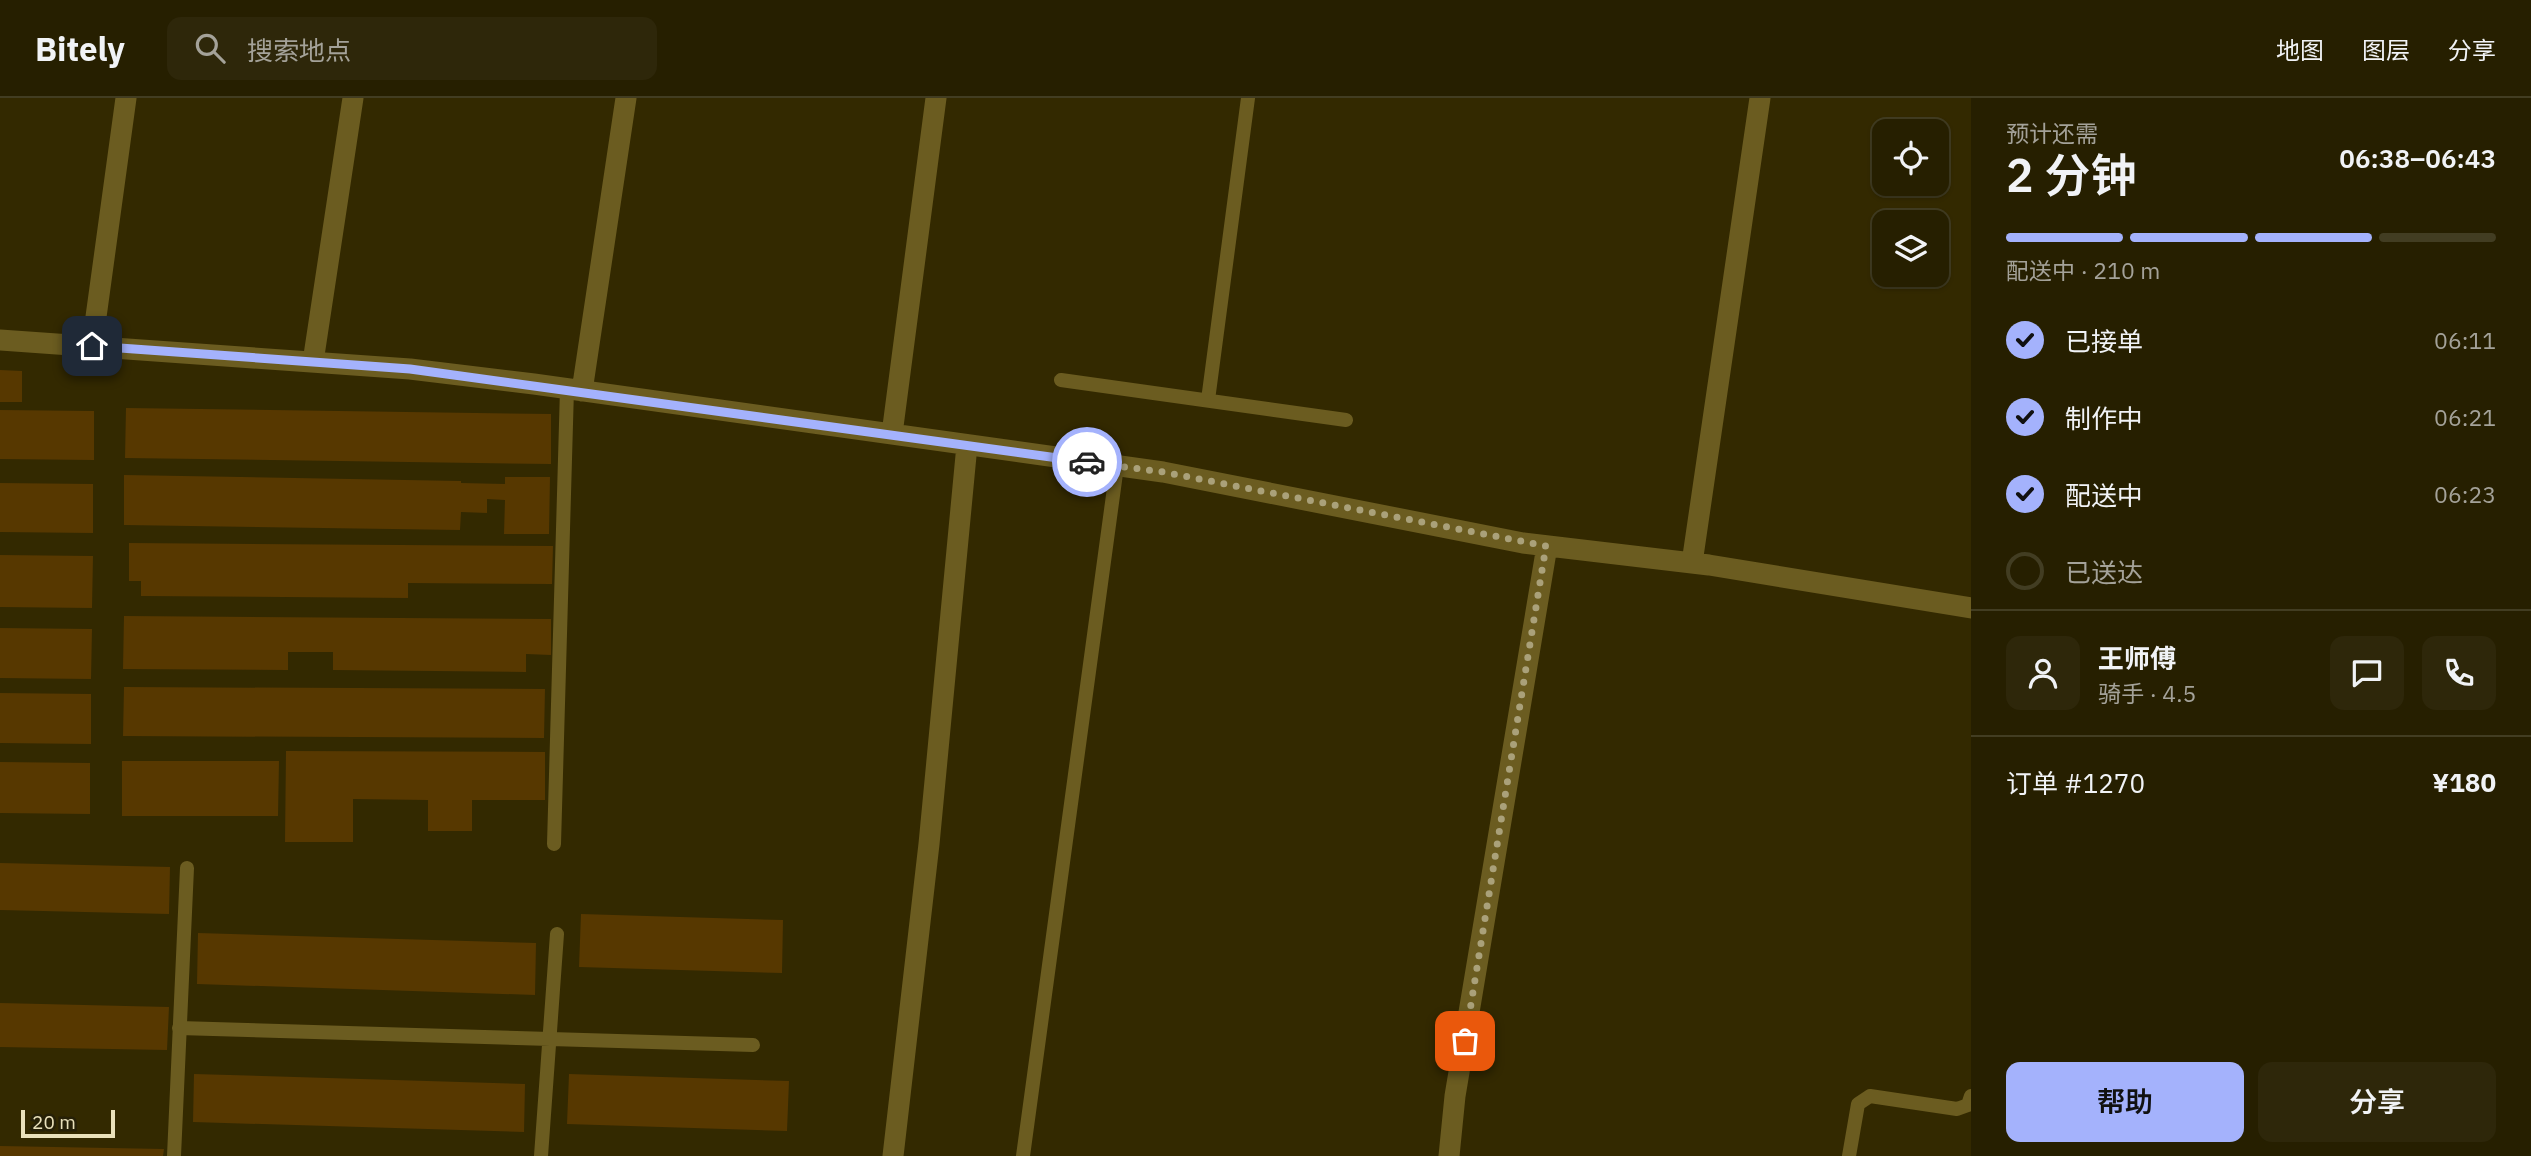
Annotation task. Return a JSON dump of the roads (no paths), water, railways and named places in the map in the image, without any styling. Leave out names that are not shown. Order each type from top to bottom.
[{"type":"street","points":[[92,346],[126,98]]},
{"type":"street","points":[[313,362],[353,98]]},
{"type":"street","points":[[575,390],[626,98]]},
{"type":"street","points":[[892,434],[936,98]]},
{"type":"street","points":[[1692,563],[1760,98]]},
{"type":"street","points":[[0,340],[410,369],[575,390],[1163,472],[1546,546],[1692,563],[1971,608]]},
{"type":"street","points":[[893,1156],[928,858],[967,445]]},
{"type":"street","points":[[1449,1156],[1455,1096],[1546,546]]},
{"type":"lane","points":[[1208,400],[1248,98]]},
{"type":"lane","points":[[1061,380],[1346,420]]},
{"type":"lane","points":[[554,844],[575,390]]},
{"type":"lane","points":[[1023,1156],[1117,466]]},
{"type":"lane","points":[[174,1156],[187,868]]},
{"type":"lane","points":[[541,1156],[557,934]]},
{"type":"lane","points":[[179,1028],[753,1045]]},
{"type":"lane","points":[[1849,1156],[1858,1104],[1870,1096],[1957,1109],[1968,1105],[1971,1096]]}]
